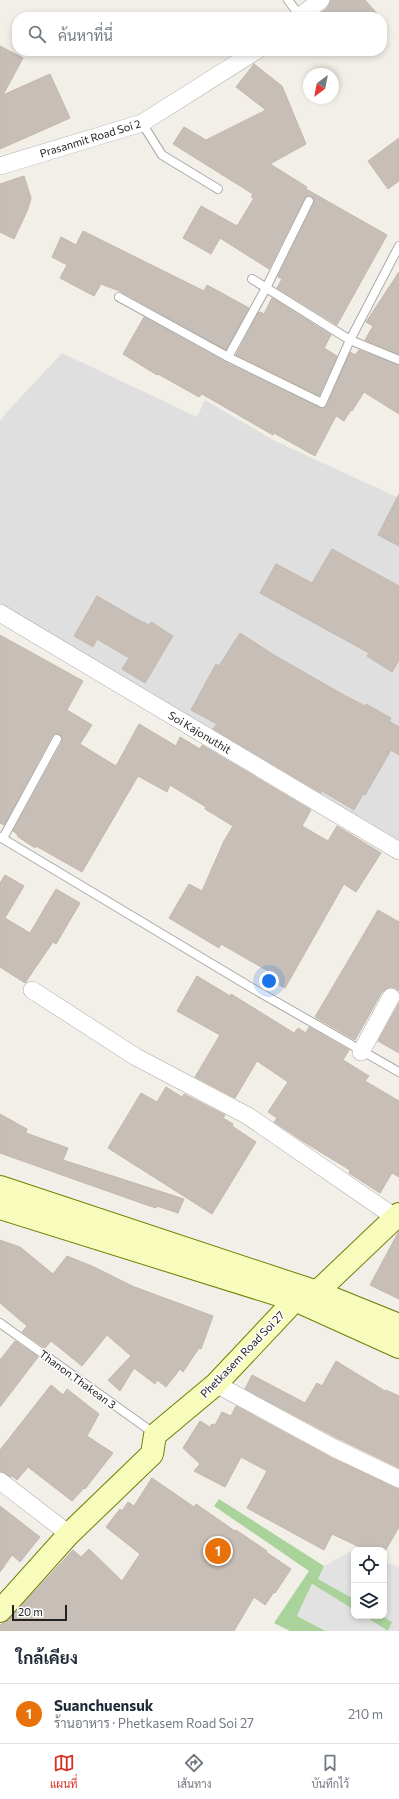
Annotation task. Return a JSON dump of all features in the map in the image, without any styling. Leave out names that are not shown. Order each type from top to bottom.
[{"type":"main road","points":[[0,1187],[317,1292],[399,1325]]},
{"type":"main road","points":[[0,1208],[295,1300],[399,1347]]},
{"type":"main road","name":"Phetkasem Road Soi 27","points":[[155,1435],[216,1384],[295,1300],[317,1292],[397,1216]]},
{"type":"main road","points":[[0,1611],[69,1534],[152,1454],[155,1435]]},
{"type":"street","points":[[306,12],[321,0]]},
{"type":"street","name":"Prasanmit Road Soi 2","points":[[0,166],[142,123],[248,56]]},
{"type":"street","name":"Soi Kajonuthit","points":[[0,613],[399,851]]},
{"type":"street","points":[[32,990],[136,1057],[248,1116],[397,1216]]},
{"type":"street","points":[[361,1052],[391,997]]},
{"type":"street","points":[[216,1384],[334,1448],[399,1479]]},
{"type":"street","points":[[0,1481],[69,1534]]},
{"type":"lane","points":[[288,0],[296,12]]},
{"type":"lane","points":[[142,123],[162,155],[218,189]]},
{"type":"lane","points":[[228,357],[266,288],[309,201]]},
{"type":"lane","points":[[119,297],[228,357],[322,403],[350,340],[399,246]]},
{"type":"lane","points":[[252,279],[350,340],[399,360]]},
{"type":"lane","points":[[57,739],[1,837],[361,1052],[399,1072]]},
{"type":"lane","name":"Thanon Thakean 3","points":[[0,1323],[155,1435]]},
{"type":"shaded area","points":[[62,353],[197,417],[205,400],[273,440],[399,498],[399,842],[0,612],[0,421]]},
{"type":"shaded area","points":[[349,1552],[351,1552],[351,1597],[318,1579],[324,1566]]},
{"type":"shaded area","points":[[387,1563],[399,1567],[399,1631],[388,1631],[392,1622],[387,1619]]},
{"type":"shaded area","points":[[312,1584],[351,1608],[351,1619],[369,1619],[388,1631],[326,1631],[297,1616]]},
{"type":"green space","points":[[219,1499],[324,1566],[319,1579],[351,1597],[351,1608],[312,1584],[297,1616],[326,1631],[290,1631],[274,1623],[309,1571],[214,1506]]},
{"type":"green space","points":[[369,1619],[387,1619],[393,1622],[388,1631]]},
{"type":"building","points":[[331,0],[365,0],[376,12],[322,12],[327,8]]},
{"type":"building","points":[[0,46],[12,52],[12,56],[19,56],[23,58],[3,95],[50,74],[70,118],[0,149]]},
{"type":"building","points":[[254,64],[282,86],[306,144],[270,164],[307,187],[306,189],[387,235],[337,325],[277,288],[282,279],[278,277],[279,274],[314,203],[312,196],[308,196],[304,199],[269,269],[220,238],[211,254],[183,238],[201,206],[237,226],[254,198],[251,197],[253,194],[173,144],[184,127],[206,140],[266,110],[236,87]]},
{"type":"building","points":[[399,138],[399,181],[388,189],[368,161]]},
{"type":"building","points":[[24,176],[31,198],[28,209],[14,239],[0,232],[0,184]]},
{"type":"building","points":[[83,231],[204,291],[207,285],[249,308],[226,350],[122,292],[101,284],[94,296],[60,278],[67,265],[52,257],[61,237],[76,245]]},
{"type":"building","points":[[399,272],[399,354],[365,340],[373,326],[366,322]]},
{"type":"building","points":[[272,298],[331,335],[324,348],[337,356],[319,396],[236,355],[258,313],[261,312],[264,314]]},
{"type":"building","points":[[144,317],[225,362],[322,408],[327,405],[350,352],[355,355],[359,350],[399,365],[399,414],[364,392],[344,421],[336,416],[315,456],[274,433],[273,435],[202,394],[199,397],[158,374],[157,375],[123,354]]},
{"type":"building","points":[[399,494],[399,546],[378,535]]},
{"type":"building","points":[[332,549],[399,586],[399,660],[392,672],[367,656],[369,653],[260,593],[276,564],[312,583]]},
{"type":"building","points":[[97,596],[149,625],[151,622],[173,636],[145,683],[122,669],[129,658],[97,639],[93,647],[74,636]]},
{"type":"building","points":[[240,633],[274,655],[342,694],[365,706],[366,704],[391,718],[389,721],[399,727],[399,755],[391,750],[365,795],[363,794],[354,810],[322,791],[321,793],[213,729],[217,724],[191,710],[216,664],[219,666]]},
{"type":"building","points":[[0,635],[83,681],[67,710],[92,725],[80,744],[116,766],[139,724],[176,746],[180,737],[200,749],[202,745],[311,810],[302,826],[328,841],[337,826],[381,853],[356,892],[344,884],[285,988],[264,977],[268,971],[221,944],[219,948],[169,918],[189,884],[202,891],[224,841],[233,826],[170,785],[167,792],[138,776],[82,872],[36,846],[35,848],[17,836],[18,835],[13,831],[62,742],[61,736],[56,734],[52,736],[4,825],[0,823]]},
{"type":"building","points":[[5,875],[24,886],[5,918],[30,933],[56,889],[80,903],[56,944],[53,942],[25,983],[0,967],[0,883]]},
{"type":"building","points":[[378,910],[399,922],[399,991],[390,987],[382,992],[355,1040],[315,1017]]},
{"type":"building","points":[[197,976],[230,996],[231,994],[294,1033],[298,1028],[306,1033],[309,1027],[349,1050],[343,1060],[369,1076],[365,1081],[399,1101],[399,1177],[392,1173],[380,1193],[349,1173],[350,1170],[274,1122],[277,1118],[268,1112],[288,1082],[257,1061],[235,1098],[195,1077],[220,1035],[177,1011]]},
{"type":"building","points":[[399,1003],[399,1053],[378,1041]]},
{"type":"building","points":[[166,1087],[182,1097],[184,1094],[225,1115],[223,1118],[233,1124],[232,1126],[256,1142],[212,1214],[108,1148],[141,1093],[157,1102]]},
{"type":"building","points":[[0,1114],[27,1129],[26,1133],[68,1148],[63,1160],[184,1199],[178,1213],[157,1206],[156,1208],[141,1203],[0,1153]]},
{"type":"building","points":[[399,1231],[399,1299],[370,1285]]},
{"type":"building","points":[[0,1240],[20,1247],[53,1274],[67,1256],[94,1267],[132,1286],[213,1316],[201,1349],[199,1348],[183,1372],[180,1369],[166,1387],[157,1380],[155,1384],[134,1368],[120,1391],[108,1380],[131,1356],[107,1335],[82,1366],[51,1341],[45,1348],[22,1332],[27,1326],[0,1303]]},
{"type":"building","points":[[15,1341],[38,1357],[0,1407],[0,1360]]},
{"type":"building","points":[[336,1361],[385,1391],[386,1390],[399,1396],[399,1468],[339,1439],[245,1389],[252,1375],[305,1403],[317,1383],[322,1386]]},
{"type":"building","points":[[51,1385],[63,1395],[67,1389],[99,1414],[87,1436],[113,1453],[85,1489],[84,1488],[72,1501],[28,1467],[17,1480],[0,1471],[0,1450]]},
{"type":"building","points":[[236,1406],[330,1457],[399,1489],[399,1527],[387,1548],[360,1547],[332,1534],[324,1550],[247,1508],[267,1471],[241,1457],[225,1487],[194,1471],[200,1464],[183,1448],[200,1421],[210,1427],[212,1424],[215,1425],[222,1412],[231,1416]]},
{"type":"building","points":[[152,1478],[194,1507],[196,1504],[235,1531],[236,1530],[291,1569],[265,1605],[254,1597],[234,1631],[0,1631],[0,1625],[9,1619],[73,1550],[81,1557],[89,1549],[122,1581],[140,1554],[106,1527],[120,1509],[122,1511],[128,1502],[134,1506]]},
{"type":"building","points":[[0,1506],[40,1537],[20,1562],[12,1555],[0,1572]]},
{"type":"place","name":"Suanchuensuk","points":[[218,1551]]}]
